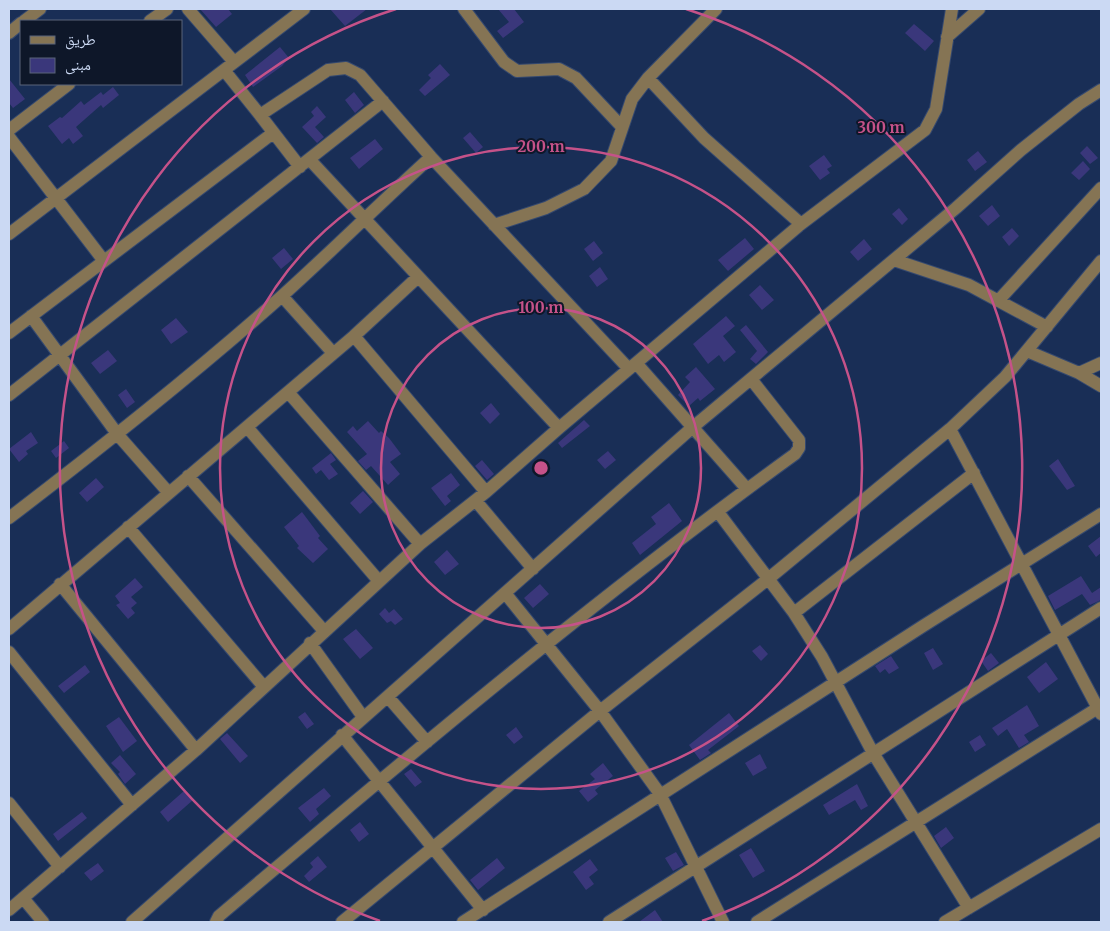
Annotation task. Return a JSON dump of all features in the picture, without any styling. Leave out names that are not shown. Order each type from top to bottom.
[{"type":"street","points":[[26,20],[40,9]]},
{"type":"street","points":[[151,20],[167,9]]},
{"type":"street","points":[[188,9],[274,133],[305,164],[364,217],[559,428]]},
{"type":"street","points":[[9,234],[304,9]]},
{"type":"street","points":[[464,9],[504,62],[517,71],[559,69],[576,78],[622,127]]},
{"type":"street","points":[[494,225],[546,208],[584,189],[611,161],[632,99],[648,78],[716,9]]},
{"type":"street","points":[[9,910],[196,750],[378,580],[420,544],[486,492],[632,366],[802,224],[925,130],[936,109],[952,9]]},
{"type":"street","points":[[947,37],[979,9]]},
{"type":"street","points":[[9,33],[20,24]]},
{"type":"street","points":[[260,115],[328,70],[346,68],[360,75],[494,225],[693,427],[747,489]]},
{"type":"street","points":[[648,78],[704,138],[802,224]]},
{"type":"street","points":[[9,130],[68,85]]},
{"type":"street","points":[[132,922],[693,427],[894,260],[1022,150],[1079,104],[1101,90]]},
{"type":"street","points":[[9,395],[383,101]]},
{"type":"street","points":[[9,333],[274,133]]},
{"type":"street","points":[[9,136],[104,261]]},
{"type":"street","points":[[9,518],[118,435],[282,296],[364,217],[432,157]]},
{"type":"street","points":[[998,300],[1101,188]]},
{"type":"street","points":[[894,260],[969,286],[1047,327]]},
{"type":"street","points":[[342,922],[600,711],[768,579],[950,429],[1005,377],[1101,261]]},
{"type":"street","points":[[9,629],[354,336],[418,277]]},
{"type":"street","points":[[282,296],[333,353]]},
{"type":"street","points":[[31,316],[61,354],[118,435],[168,492]]},
{"type":"street","points":[[354,336],[486,492]]},
{"type":"street","points":[[1027,351],[1079,373],[1101,386]]},
{"type":"street","points":[[1079,373],[1101,363]]},
{"type":"street","points":[[216,922],[219,916],[380,780],[547,645],[747,489],[796,454],[800,448],[799,440],[751,380]]},
{"type":"street","points":[[288,392],[420,544]]},
{"type":"street","points":[[247,427],[378,580]]},
{"type":"street","points":[[757,922],[915,822],[1100,709],[950,429]]},
{"type":"street","points":[[794,613],[974,473]]},
{"type":"street","points":[[188,476],[324,631]]},
{"type":"street","points":[[476,500],[533,569]]},
{"type":"street","points":[[718,512],[794,613],[837,682],[873,753],[969,908]]},
{"type":"street","points":[[463,922],[478,916],[660,794],[1022,562],[1101,514]]},
{"type":"street","points":[[128,527],[264,687]]},
{"type":"street","points":[[60,584],[196,750]]},
{"type":"street","points":[[505,593],[600,711],[660,794],[723,922]]},
{"type":"street","points":[[609,922],[1059,633],[1101,608]]},
{"type":"street","points":[[310,644],[363,717]]},
{"type":"street","points":[[9,652],[132,805]]},
{"type":"street","points":[[388,697],[427,742]]},
{"type":"street","points":[[342,735],[434,847],[478,916]]},
{"type":"street","points":[[9,803],[60,867]]},
{"type":"street","points":[[945,922],[1101,829]]},
{"type":"street","points":[[23,898],[43,922]]},
{"type":"building","points":[[200,9],[228,9],[232,14],[216,27]]},
{"type":"building","points":[[330,9],[367,9],[345,26]]},
{"type":"building","points":[[498,9],[514,9],[524,22],[503,38],[497,31],[509,22]]},
{"type":"building","points":[[914,24],[934,41],[925,51],[905,33]]},
{"type":"building","points":[[280,47],[289,58],[282,66],[253,87],[245,75]]},
{"type":"building","points":[[440,64],[450,75],[425,96],[419,90],[431,78],[428,75]]},
{"type":"building","points":[[9,79],[25,99],[13,108],[9,103]]},
{"type":"building","points":[[113,87],[119,95],[103,108],[101,105],[76,127],[83,136],[73,144],[69,138],[62,144],[48,126],[60,117],[62,118],[81,101],[84,105],[101,92],[103,95]]},
{"type":"building","points":[[354,92],[364,105],[355,113],[345,100]]},
{"type":"building","points":[[317,106],[326,117],[315,127],[324,137],[317,143],[302,127],[314,116],[311,112]]},
{"type":"building","points":[[470,132],[483,147],[476,153],[463,138]]},
{"type":"building","points":[[375,139],[383,149],[359,169],[350,158]]},
{"type":"building","points":[[1087,146],[1098,158],[1090,164],[1080,153]]},
{"type":"building","points":[[978,151],[987,162],[975,171],[967,160]]},
{"type":"building","points":[[824,155],[832,166],[827,169],[830,173],[820,180],[809,166]]},
{"type":"building","points":[[1083,161],[1090,169],[1079,180],[1071,173]]},
{"type":"building","points":[[992,205],[1000,216],[988,226],[979,216]]},
{"type":"building","points":[[899,208],[908,219],[902,225],[892,214]]},
{"type":"building","points":[[1012,228],[1019,236],[1009,246],[1002,237]]},
{"type":"building","points":[[745,238],[754,249],[728,271],[718,260]]},
{"type":"building","points":[[864,239],[872,249],[858,261],[850,252]]},
{"type":"building","points":[[594,241],[603,253],[593,261],[584,249]]},
{"type":"building","points":[[284,248],[293,259],[281,269],[272,258]]},
{"type":"building","points":[[600,267],[608,279],[597,287],[589,276]]},
{"type":"building","points":[[760,285],[774,300],[762,310],[749,295]]},
{"type":"building","points":[[726,316],[735,326],[723,336],[736,352],[724,362],[719,355],[708,364],[693,344]]},
{"type":"building","points":[[176,318],[188,332],[171,344],[161,330]]},
{"type":"building","points":[[746,325],[768,352],[756,364],[750,359],[757,351],[740,330]]},
{"type":"building","points":[[108,350],[117,361],[100,374],[91,363]]},
{"type":"building","points":[[696,367],[715,389],[700,401],[698,398],[689,406],[678,395],[690,382],[685,377]]},
{"type":"building","points":[[126,389],[135,402],[127,408],[118,395]]},
{"type":"building","points":[[491,403],[500,414],[490,424],[480,413]]},
{"type":"building","points":[[584,420],[590,426],[562,448],[558,443]]},
{"type":"building","points":[[368,421],[379,433],[381,431],[389,438],[401,454],[390,462],[400,474],[388,485],[371,466],[366,470],[358,461],[367,454],[347,432],[353,426],[357,431]]},
{"type":"building","points":[[31,432],[38,443],[26,451],[28,454],[19,462],[9,449]]},
{"type":"building","points":[[64,441],[69,448],[56,458],[51,451]]},
{"type":"building","points":[[608,451],[616,460],[605,469],[597,460]]},
{"type":"building","points":[[331,453],[336,460],[330,464],[338,474],[329,480],[321,470],[316,474],[312,468]]},
{"type":"building","points":[[1058,459],[1075,486],[1067,490],[1049,466]]},
{"type":"building","points":[[482,460],[494,474],[487,480],[475,466]]},
{"type":"building","points":[[451,473],[460,485],[447,496],[451,501],[445,506],[431,488]]},
{"type":"building","points":[[96,478],[104,487],[87,502],[79,493]]},
{"type":"building","points":[[363,491],[373,502],[360,514],[350,503]]},
{"type":"building","points":[[669,503],[682,521],[640,555],[632,543],[656,524],[651,517]]},
{"type":"building","points":[[302,512],[320,536],[318,538],[328,549],[313,563],[297,548],[299,546],[284,527]]},
{"type":"building","points":[[1101,536],[1101,553],[1096,557],[1088,546]]},
{"type":"building","points":[[447,550],[459,564],[445,575],[434,562]]},
{"type":"building","points":[[1081,576],[1092,593],[1101,587],[1101,600],[1090,605],[1082,594],[1055,610],[1048,596]]},
{"type":"building","points":[[135,578],[143,587],[131,597],[137,603],[131,608],[135,613],[128,619],[116,605],[120,603],[115,596]]},
{"type":"building","points":[[540,584],[549,594],[533,608],[524,598]]},
{"type":"building","points":[[385,608],[389,613],[394,609],[403,619],[395,625],[391,621],[387,623],[379,614]]},
{"type":"building","points":[[356,629],[373,648],[360,659],[343,639]]},
{"type":"building","points":[[760,645],[768,654],[761,661],[752,651]]},
{"type":"building","points":[[933,648],[943,664],[933,670],[924,653]]},
{"type":"building","points":[[991,653],[999,663],[988,671],[981,661]]},
{"type":"building","points":[[891,656],[899,668],[889,674],[885,669],[880,673],[875,666]]},
{"type":"building","points":[[1046,662],[1058,679],[1039,693],[1027,677]]},
{"type":"building","points":[[85,665],[90,672],[64,693],[58,686]]},
{"type":"building","points":[[1027,705],[1039,726],[1024,735],[1029,742],[1019,748],[1007,729],[998,736],[992,728]]},
{"type":"building","points":[[305,712],[314,724],[307,729],[298,717]]},
{"type":"building","points":[[729,713],[739,726],[708,750],[711,753],[700,760],[689,745]]},
{"type":"building","points":[[119,717],[137,741],[123,752],[106,726]]},
{"type":"building","points":[[516,727],[523,737],[514,744],[506,735]]},
{"type":"building","points":[[227,733],[248,756],[240,763],[220,739]]},
{"type":"building","points":[[980,735],[986,745],[975,752],[969,742]]},
{"type":"building","points":[[760,754],[767,768],[753,776],[745,763]]},
{"type":"building","points":[[120,755],[136,774],[125,784],[118,774],[120,772],[111,763]]},
{"type":"building","points":[[603,763],[613,776],[595,790],[598,794],[588,802],[579,791],[595,779],[590,774]]},
{"type":"building","points":[[411,769],[422,782],[415,787],[404,774]]},
{"type":"building","points":[[857,784],[868,806],[861,810],[855,800],[829,815],[823,805]]},
{"type":"building","points":[[324,788],[331,796],[316,809],[319,814],[310,822],[298,808]]},
{"type":"building","points":[[184,791],[193,800],[168,822],[160,812]]},
{"type":"building","points":[[82,812],[87,818],[58,841],[53,834]]},
{"type":"building","points":[[360,822],[369,834],[359,842],[350,830]]},
{"type":"building","points":[[946,827],[954,838],[941,848],[934,836]]},
{"type":"building","points":[[751,848],[765,871],[753,878],[739,855]]},
{"type":"building","points":[[676,852],[684,865],[673,871],[665,858]]},
{"type":"building","points":[[318,856],[327,867],[309,882],[304,876],[313,867],[310,863]]},
{"type":"building","points":[[497,858],[505,868],[478,890],[470,880]]},
{"type":"building","points":[[590,859],[598,870],[589,877],[594,884],[586,890],[573,872]]},
{"type":"building","points":[[98,863],[104,871],[91,881],[84,873]]},
{"type":"building","points":[[655,910],[663,922],[639,922]]}]
